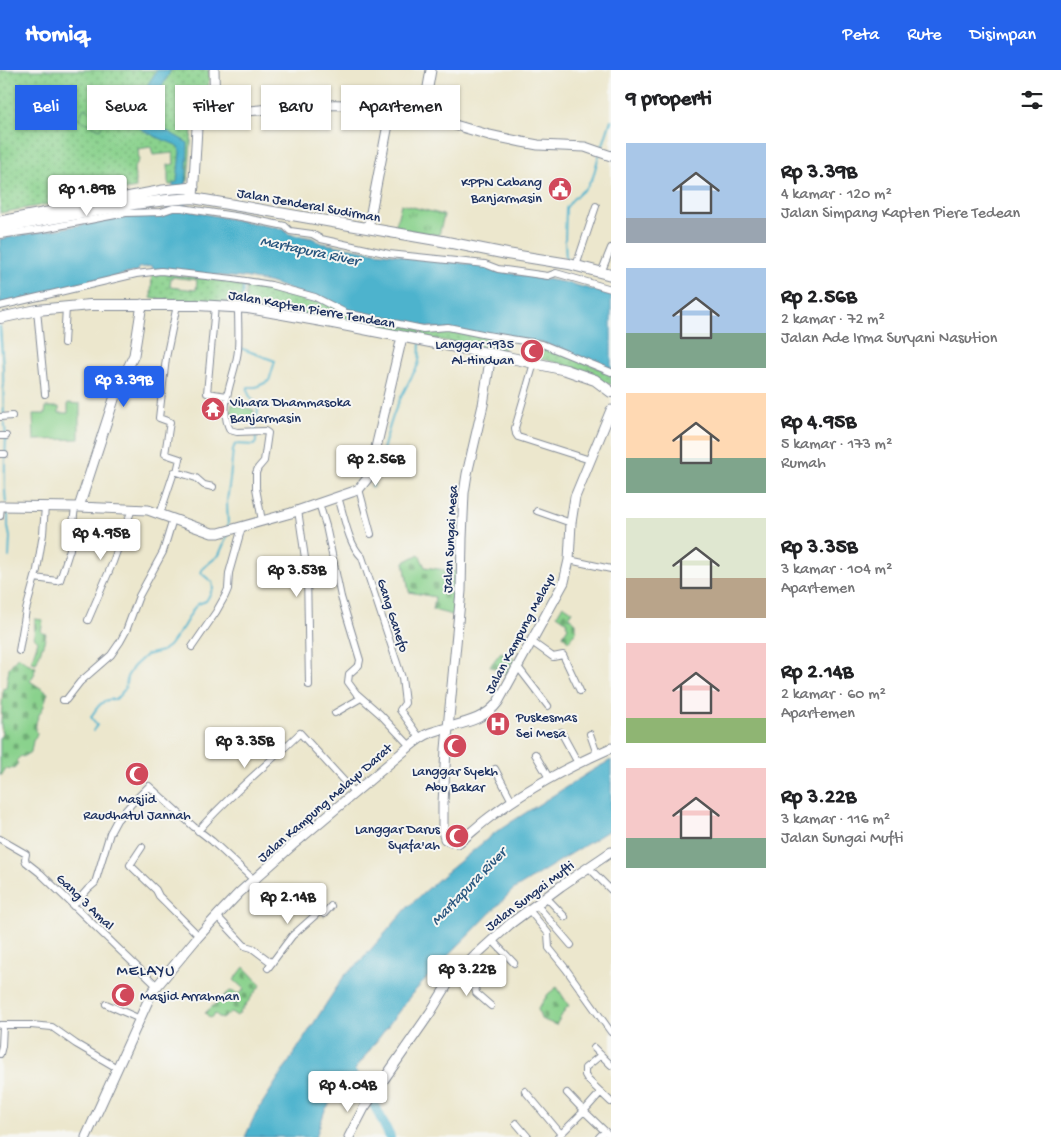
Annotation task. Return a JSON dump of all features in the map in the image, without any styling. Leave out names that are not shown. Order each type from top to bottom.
[{"type":"main road","points":[[214,70],[214,85]]},
{"type":"main road","points":[[428,85],[431,70]]},
{"type":"main road","points":[[251,111],[341,105]]},
{"type":"main road","points":[[460,126],[489,135],[538,145],[574,146],[608,154]]},
{"type":"main road","points":[[190,197],[197,130]]},
{"type":"main road","points":[[368,228],[387,130]]},
{"type":"main road","name":"Jalan Jenderal Sudirman","points":[[0,221],[190,197],[368,228],[557,268],[572,265],[606,274]]},
{"type":"main road","name":"Jalan Jenderal Sudirman","points":[[0,228],[134,204],[171,200]]},
{"type":"main road","points":[[77,506],[116,393],[134,355],[142,304]]},
{"type":"main road","name":"Jalan Kapten Pierre Tendean","points":[[0,318],[37,310],[90,305],[142,304],[241,308],[333,323],[534,363],[582,375],[595,380],[611,392]]},
{"type":"main road","points":[[1,506],[77,506],[148,510],[212,533],[234,530],[358,489],[367,479],[376,452],[402,337]]},
{"type":"main road","name":"Jalan Sungai Mesa","points":[[491,354],[483,405],[466,474],[464,493],[461,591],[442,826],[445,839],[458,843],[512,801]]},
{"type":"main road","name":"Jalan Kampung Melayu","points":[[449,727],[490,711],[498,702],[564,582],[569,560],[571,522],[575,497],[611,410]]},
{"type":"main road","name":"Jalan Kampung Melayu Darat","points":[[86,1137],[152,992],[216,916],[354,792],[410,746],[430,732],[449,727]]},
{"type":"main road","points":[[512,801],[549,778],[611,748]]},
{"type":"main road","name":"Jalan Sungai Mufti","points":[[348,1137],[370,1099],[430,1013],[449,982],[510,924],[611,852]]},
{"type":"street","points":[[190,197],[241,216],[284,226],[290,231],[312,234],[322,239],[389,254],[477,262],[498,269],[548,276],[557,268],[568,277],[611,289]]},
{"type":"street","points":[[0,235],[43,229],[126,212],[162,212],[171,200]]},
{"type":"street","points":[[572,265],[596,206]]},
{"type":"street","points":[[606,274],[611,248]]},
{"type":"street","points":[[0,306],[136,274],[161,271],[272,286],[315,298],[346,313],[423,329],[448,327],[542,344],[611,372]]},
{"type":"street","points":[[160,514],[174,472],[177,472],[180,459],[165,454],[170,422],[159,418],[166,358],[177,305]]},
{"type":"street","points":[[215,306],[208,393],[227,396]]},
{"type":"street","points":[[64,343],[66,307]]},
{"type":"street","points":[[241,308],[237,362],[227,396],[226,421],[230,430],[237,432],[268,432],[264,460],[256,474],[256,488],[262,521]]},
{"type":"street","points":[[37,310],[45,394]]},
{"type":"street","points":[[534,363],[515,428],[516,435],[590,460]]},
{"type":"street","points":[[0,417],[12,416]]},
{"type":"street","points":[[177,472],[196,478],[204,485],[213,487]]},
{"type":"street","points":[[358,489],[371,534]]},
{"type":"street","name":"Gang Ganefo","points":[[338,497],[351,540],[355,549],[362,557],[402,678],[405,703],[400,710],[420,738]]},
{"type":"street","points":[[320,503],[341,597],[360,660],[359,665],[349,674],[348,680],[356,693],[380,714],[410,746]]},
{"type":"street","points":[[0,516],[1,506]]},
{"type":"street","points":[[19,651],[43,534],[45,506]]},
{"type":"street","points":[[35,578],[60,580],[70,549],[77,506]]},
{"type":"street","points":[[88,620],[113,562],[132,509]]},
{"type":"street","points":[[298,510],[307,572],[310,685]]},
{"type":"street","points":[[537,511],[571,522]]},
{"type":"street","points":[[62,700],[66,700],[80,682],[111,655],[120,642],[138,596],[163,552],[173,519]]},
{"type":"street","points":[[192,647],[228,589],[234,530]]},
{"type":"street","points":[[569,560],[611,569]]},
{"type":"street","points":[[532,642],[553,657],[563,655],[580,692]]},
{"type":"street","points":[[518,667],[548,706]]},
{"type":"street","points":[[335,713],[361,698]]},
{"type":"street","points":[[561,732],[578,763]]},
{"type":"street","points":[[198,830],[214,812],[300,733],[354,792]]},
{"type":"street","points":[[590,734],[598,754]]},
{"type":"street","points":[[535,754],[549,778]]},
{"type":"street","points":[[494,769],[512,801]]},
{"type":"street","points":[[73,906],[95,883],[110,833],[117,820],[148,786],[254,880]]},
{"type":"street","name":"Gang 3 Amal","points":[[0,839],[26,854],[24,859],[26,862],[157,986]]},
{"type":"street","points":[[142,848],[130,865],[200,936]]},
{"type":"street","points":[[588,867],[611,890]]},
{"type":"street","points":[[546,897],[565,917]]},
{"type":"street","points":[[216,916],[245,946],[252,948],[270,966],[292,936],[320,910],[324,914],[331,906]]},
{"type":"street","points":[[533,907],[572,945]]},
{"type":"street","points":[[533,907],[548,933],[549,948],[611,1032]]},
{"type":"street","points":[[492,940],[514,963]]},
{"type":"street","points":[[475,956],[492,972]]},
{"type":"street","points":[[460,972],[474,986],[476,993],[490,1006]]},
{"type":"street","points":[[106,1004],[140,1019]]},
{"type":"street","points":[[0,1054],[2,1046],[1,1025],[52,1027],[76,1044],[118,1068]]},
{"type":"street","points":[[594,1048],[611,1065]]},
{"type":"street","points":[[600,1055],[586,1068],[584,1074],[611,1102]]},
{"type":"street","points":[[525,1091],[560,1136],[601,1092]]},
{"type":"street","points":[[567,1093],[611,1137]]},
{"type":"street","points":[[516,1123],[528,1137]]},
{"type":"street","points":[[599,1137],[605,1131]]},
{"type":"green space","points":[[0,70],[209,70],[209,85],[175,85],[175,130],[192,130],[188,181],[185,184],[169,185],[168,165],[174,164],[173,153],[153,155],[151,147],[138,149],[139,160],[134,168],[136,188],[0,213]]},
{"type":"green space","points":[[84,108],[87,110],[87,123],[79,119]]},
{"type":"green space","points":[[401,204],[444,215],[439,235],[395,228]]},
{"type":"green space","points":[[160,273],[242,283],[241,304],[151,298],[152,274]],"holes":[[[171,277],[197,280],[196,290],[170,287]]]},
{"type":"green space","points":[[247,283],[266,286],[421,329],[419,337],[245,303]]},
{"type":"green space","points":[[449,329],[506,339],[503,350],[422,337],[423,331]]},
{"type":"green space","points":[[541,345],[611,373],[611,385],[569,366],[538,358]]},
{"type":"green space","points":[[68,403],[80,404],[79,439],[34,440],[33,414],[45,414],[46,407],[59,407],[59,413],[68,413]]},
{"type":"green space","points":[[232,404],[254,410],[251,423],[229,418]]},
{"type":"green space","points":[[419,554],[425,567],[459,572],[456,616],[433,610],[435,597],[409,592],[404,562]]},
{"type":"green space","points":[[563,605],[572,611],[569,617],[576,623],[576,631],[569,641],[563,635],[568,627],[567,622],[557,615]]},
{"type":"green space","points":[[35,619],[43,620],[41,632],[46,634],[36,663],[31,662],[38,641],[34,637]]},
{"type":"green space","points":[[501,652],[514,659],[506,674],[490,666]]},
{"type":"green space","points":[[18,656],[36,667],[30,681],[48,693],[37,719],[37,734],[33,741],[31,752],[23,757],[21,756],[16,761],[18,763],[14,768],[4,769],[2,775],[0,775],[3,688],[6,688],[9,668]]},
{"type":"green space","points":[[244,967],[261,985],[237,1016],[231,1012],[222,1019],[215,1014],[210,1018],[205,1013],[230,991],[240,994],[244,989],[234,980]]},
{"type":"green space","points":[[557,987],[569,1006],[556,1025],[541,1019],[538,1009],[548,994]]},
{"type":"water","points":[[157,70],[171,70],[163,85],[148,85]]},
{"type":"water","name":"Martapura River","points":[[143,130],[165,130],[188,143],[185,210],[283,229],[289,234],[312,238],[321,243],[484,266],[496,271],[569,283],[611,295],[611,371],[543,343],[422,326],[346,310],[272,283],[244,277],[153,269],[152,266],[138,268],[138,271],[0,305],[0,239],[127,217],[162,216],[174,211],[173,184],[177,182],[179,148]]},
{"type":"water","name":"Martapura River","points":[[611,760],[611,829],[513,890],[443,961],[411,995],[325,1110],[316,1137],[245,1137],[256,1113],[344,976],[358,964],[408,907],[497,831]]},
{"type":"waterway","points":[[602,148],[611,120]]},
{"type":"waterway","points":[[566,261],[566,208],[587,187],[593,177],[599,155]]},
{"type":"waterway","points":[[241,304],[244,284]]},
{"type":"waterway","points":[[0,326],[6,434],[6,502]]},
{"type":"waterway","points":[[520,352],[523,343]]},
{"type":"waterway","points":[[372,487],[395,410],[418,365],[420,344]]},
{"type":"waterway","points":[[228,527],[227,501],[233,450],[235,444],[254,445],[256,442],[255,424],[258,409],[248,394],[248,387],[256,387],[269,381],[275,361],[240,348]]},
{"type":"waterway","points":[[8,509],[9,557]]},
{"type":"waterway","points":[[93,731],[97,725],[91,717],[98,707],[107,700],[116,699],[125,689],[127,677],[133,667],[146,655],[162,651],[169,646],[194,608],[206,601],[213,588],[212,582],[201,573],[203,568],[219,555],[228,534]]},
{"type":"waterway","points":[[343,1065],[363,1086],[390,1137]]},
{"type":"place","name":"KPPN Cabang Banjarmasin","points":[[560,189]]},
{"type":"place","name":"Langgar 1935 Al-Hinduan","points":[[532,351]]},
{"type":"place","name":"Vihara Dhammasoka Banjarmasin","points":[[213,409]]},
{"type":"place","name":"Puskesmas Sei Mesa","points":[[498,724]]},
{"type":"place","name":"Langgar Syekh Abu Bakar","points":[[455,746]]},
{"type":"place","name":"Masjid Raudhatul Jannah","points":[[137,774]]},
{"type":"place","name":"Langgar Darus Syafa'ah","points":[[457,836]]},
{"type":"place","name":"Masjid Arrahman","points":[[123,995]]},
{"type":"district","name":"MELAYU","points":[[146,969]]}]
